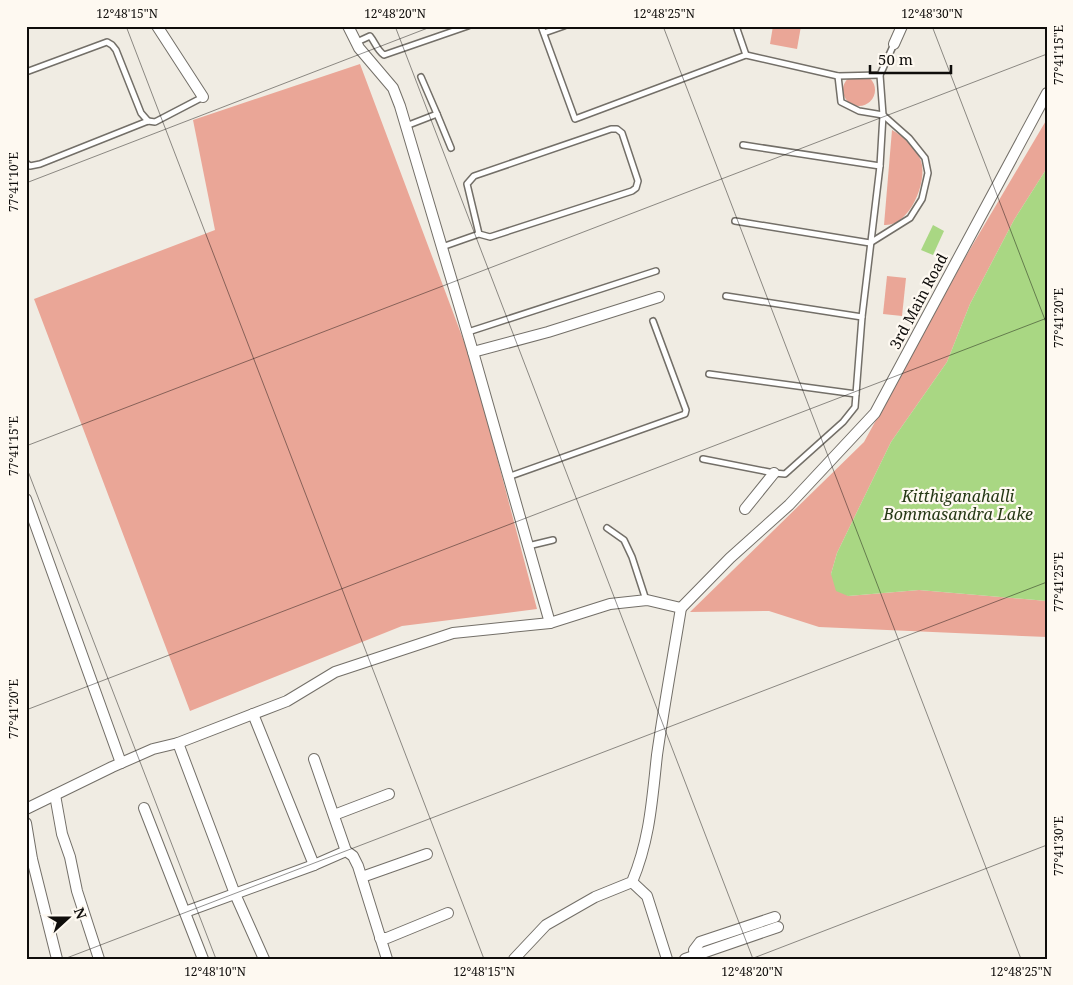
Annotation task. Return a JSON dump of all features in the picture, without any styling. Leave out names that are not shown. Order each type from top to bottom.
[{"type":"street","points":[[157,26],[203,97]]},
{"type":"street","points":[[348,26],[356,43],[392,88],[400,106],[473,352],[550,623]]},
{"type":"street","points":[[894,44],[902,26]]},
{"type":"street","name":"3rd Main Road","points":[[681,608],[730,558],[789,505],[875,413],[1047,93]]},
{"type":"street","points":[[473,352],[548,332],[659,297]]},
{"type":"street","points":[[745,509],[774,473]]},
{"type":"street","points":[[26,499],[121,763]]},
{"type":"street","points":[[26,809],[153,749],[178,743],[287,701],[335,672],[453,633],[550,623],[610,604],[646,600],[681,608],[657,756],[651,816],[642,858],[632,882],[595,897],[546,925],[514,959]]},
{"type":"street","points":[[253,714],[314,864]]},
{"type":"street","points":[[178,743],[235,894],[264,959]]},
{"type":"street","points":[[314,759],[346,851],[352,856],[362,877],[387,959]]},
{"type":"street","points":[[334,815],[389,794]]},
{"type":"street","points":[[55,795],[62,834],[99,959]]},
{"type":"street","points":[[144,808],[203,959]]},
{"type":"street","points":[[26,823],[32,859],[57,959]]},
{"type":"street","points":[[185,912],[346,851]]},
{"type":"street","points":[[362,877],[427,854]]},
{"type":"street","points":[[632,882],[647,896],[667,959]]},
{"type":"street","points":[[380,938],[387,938],[448,913]]},
{"type":"street","points":[[690,957],[696,945],[700,942],[775,917]]},
{"type":"street","points":[[690,957],[708,955],[778,927]]},
{"type":"lane","points":[[356,43],[370,36],[376,42],[379,51],[384,55],[468,26]]},
{"type":"lane","points":[[541,26],[574,119],[746,55],[838,76],[880,75]]},
{"type":"lane","points":[[544,33],[564,26]]},
{"type":"lane","points":[[736,26],[746,55]]},
{"type":"lane","points":[[26,72],[107,42],[116,50],[141,113],[148,121]]},
{"type":"lane","points":[[703,459],[785,474],[843,422],[855,407],[862,317],[880,166],[883,114],[880,75],[894,44]]},
{"type":"lane","points":[[735,221],[870,243],[910,218],[922,199],[928,173],[925,158],[909,138],[883,114],[859,111],[842,102],[838,76]]},
{"type":"lane","points":[[421,77],[451,148]]},
{"type":"lane","points":[[26,163],[30,166],[40,164],[148,121],[155,122],[203,97]]},
{"type":"lane","points":[[406,126],[437,114]]},
{"type":"lane","points":[[442,248],[479,234],[490,237],[632,191],[636,188],[638,181],[622,133],[617,129],[612,129],[474,176],[467,184],[479,234]]},
{"type":"lane","points":[[743,145],[880,166]]},
{"type":"lane","points":[[467,332],[656,271]]},
{"type":"lane","points":[[726,296],[862,317]]},
{"type":"lane","points":[[507,477],[685,414],[686,410],[653,321]]},
{"type":"lane","points":[[709,374],[856,394]]},
{"type":"lane","points":[[606,528],[624,540],[632,557],[646,600]]},
{"type":"lane","points":[[527,546],[553,540]]},
{"type":"shaded area","points":[[773,26],[801,26],[797,49],[770,44]]},
{"type":"shaded area","points":[[360,64],[472,363],[537,609],[402,626],[190,711],[34,299],[215,230],[193,120]]},
{"type":"shaded area","points":[[859,74],[870,79],[875,90],[870,101],[859,106],[848,101],[843,90],[848,79]]},
{"type":"shaded area","points":[[1047,119],[1047,168],[1014,220],[970,304],[947,362],[891,442],[837,553],[831,574],[848,596],[919,590],[1047,601],[1047,637],[819,627],[769,611],[690,612],[864,442],[966,256]]},
{"type":"shaded area","points":[[892,130],[909,143],[919,156],[922,180],[909,211],[893,224],[884,225]]},
{"type":"shaded area","points":[[887,276],[906,278],[902,316],[883,314]]},
{"type":"water","name":"Kitthiganahalli Bommasandra Lake","points":[[1047,168],[1047,601],[919,590],[848,596],[836,591],[831,574],[837,553],[891,442],[947,362],[970,304],[1014,220]]},
{"type":"water","points":[[933,225],[944,231],[933,255],[921,250]]}]
